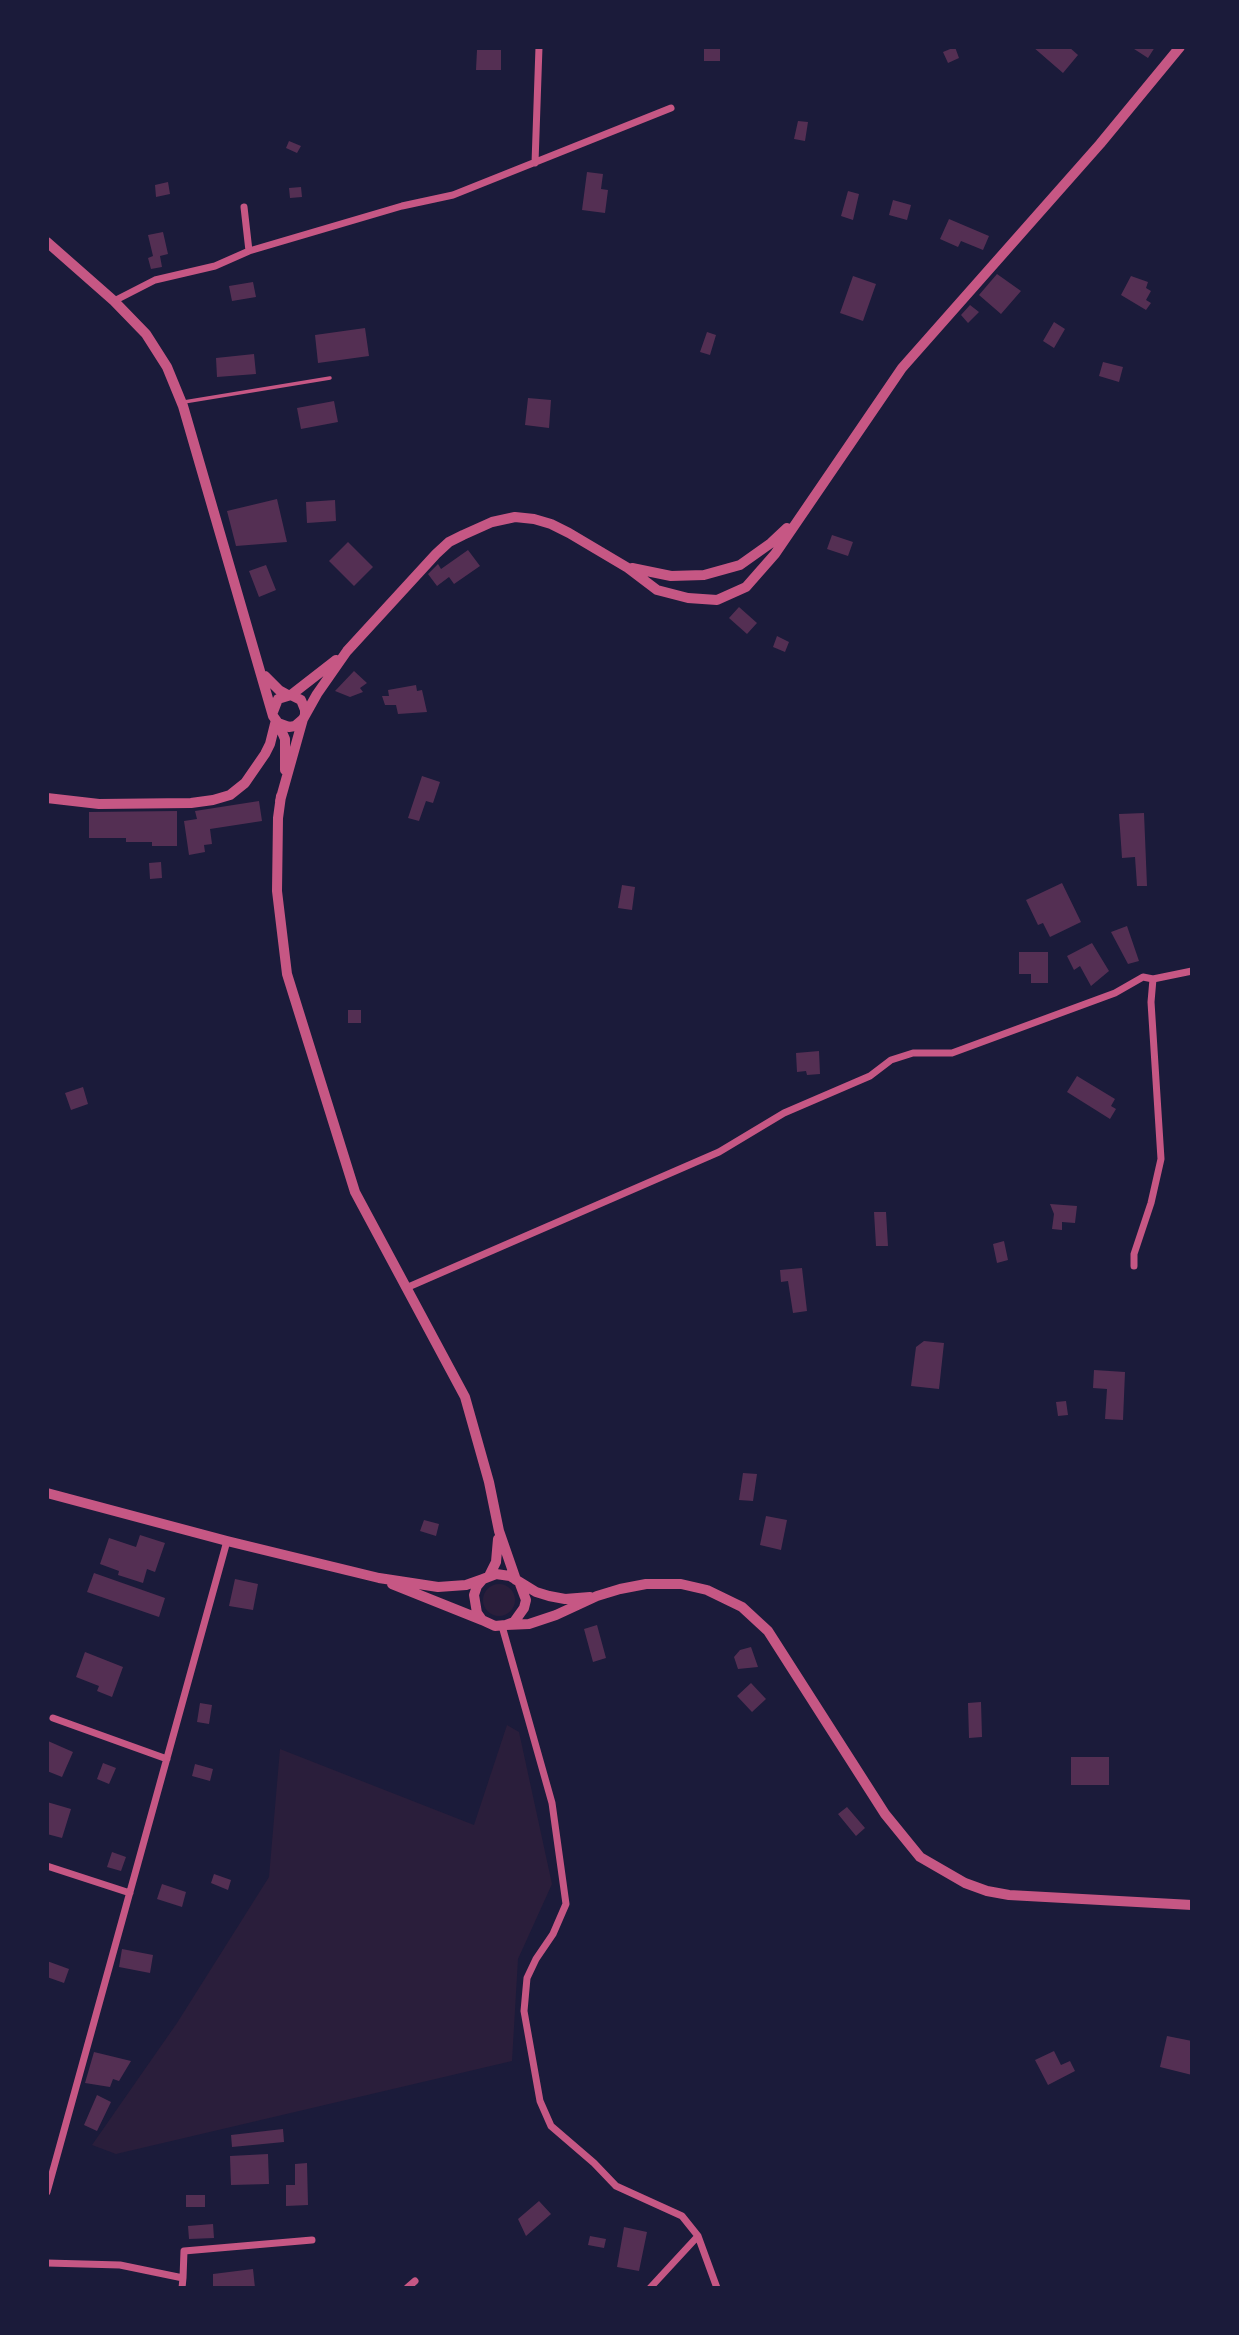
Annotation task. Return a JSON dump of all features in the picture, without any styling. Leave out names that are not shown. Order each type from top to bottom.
[{"type":"street","points":[[535,163],[538,47]]},
{"type":"street","points":[[276,720],[284,726],[295,726],[304,717],[347,651],[436,554],[449,542],[492,522],[515,517],[551,524],[628,568],[657,590],[688,598],[717,600],[746,587],[775,554],[902,369],[1100,144],[1180,47]]},
{"type":"street","points":[[114,301],[155,280],[215,266],[249,251],[402,206],[453,195],[671,108]]},
{"type":"street","points":[[244,207],[249,251]]},
{"type":"street","points":[[47,242],[114,301],[146,334],[167,367],[182,402],[276,720],[285,739],[277,891],[287,974],[355,1192],[465,1397],[489,1482],[499,1531],[526,1600],[514,1622],[504,1626]]},
{"type":"street","points":[[628,568],[671,576],[704,575],[740,565],[771,543],[802,513]]},
{"type":"street","points":[[47,798],[99,804],[191,803],[230,795],[245,783],[270,744],[276,720],[274,704],[283,696],[290,695],[347,651]]},
{"type":"street","points":[[260,666],[271,684],[304,704],[304,717],[280,801]]},
{"type":"street","points":[[406,1287],[719,1152],[784,1114],[870,1076],[891,1060],[914,1054],[952,1053],[1115,993],[1143,977],[1153,979],[1192,971]]},
{"type":"street","points":[[1134,1266],[1134,1254],[1151,1203],[1161,1159],[1151,1002],[1153,979]]},
{"type":"street","points":[[47,1493],[379,1578],[438,1587],[466,1585],[503,1574],[549,1596],[597,1596]]},
{"type":"street","points":[[482,1620],[477,1613],[474,1595],[496,1562],[499,1531]]},
{"type":"street","points":[[47,2192],[51,2164],[227,1541]]},
{"type":"street","points":[[379,1578],[488,1624],[504,1626],[529,1623],[556,1615],[621,1588],[646,1584],[681,1584],[707,1590],[742,1607],[768,1631],[903,1838],[920,1857],[965,1883],[1009,1895],[1192,1905]]},
{"type":"street","points":[[504,1626],[552,1803],[566,1903],[554,1934],[536,1959],[527,1978],[524,2011],[540,2101],[551,2126],[616,2186],[682,2216],[698,2236],[716,2288]]},
{"type":"street","points":[[53,1718],[166,1759]]},
{"type":"street","points":[[47,1866],[130,1892]]},
{"type":"street","points":[[650,2288],[698,2236]]},
{"type":"street","points":[[182,2288],[184,2251],[312,2240]]},
{"type":"street","points":[[47,2263],[120,2265],[183,2278]]},
{"type":"street","points":[[407,2288],[415,2281]]},
{"type":"lane","points":[[182,402],[330,378]]},
{"type":"shaded area","points":[[499,1584],[510,1589],[515,1600],[510,1611],[499,1616],[488,1611],[483,1600],[488,1589]]},
{"type":"shaded area","points":[[507,1725],[519,1732],[552,1884],[518,1959],[512,2061],[116,2154],[92,2145],[177,2023],[269,1877],[280,1749],[474,1825]]},
{"type":"building","points":[[704,47],[720,47],[720,61],[704,61]]},
{"type":"building","points":[[955,47],[959,58],[948,63],[943,52]]},
{"type":"building","points":[[1033,47],[1069,47],[1078,55],[1063,73]]},
{"type":"building","points":[[1131,47],[1155,47],[1148,58]]},
{"type":"building","points":[[477,50],[501,50],[501,70],[476,70]]},
{"type":"building","points":[[798,121],[808,122],[805,141],[794,139]]},
{"type":"building","points":[[289,141],[301,146],[297,153],[286,148]]},
{"type":"building","points":[[587,172],[603,174],[601,189],[608,190],[605,213],[582,210]]},
{"type":"building","points":[[168,182],[170,194],[156,197],[155,185]]},
{"type":"building","points":[[301,187],[302,197],[290,198],[289,188]]},
{"type":"building","points":[[848,191],[859,194],[853,220],[841,216]]},
{"type":"building","points":[[893,200],[911,205],[907,220],[889,215]]},
{"type":"building","points":[[949,219],[989,236],[983,250],[961,241],[958,247],[940,239]]},
{"type":"building","points":[[163,232],[168,254],[160,256],[162,267],[151,269],[148,258],[153,256],[148,235]]},
{"type":"building","points":[[997,274],[1021,291],[1001,314],[979,295]]},
{"type":"building","points":[[853,276],[876,284],[863,321],[840,313]]},
{"type":"building","points":[[1131,276],[1148,282],[1146,288],[1151,291],[1146,300],[1151,303],[1146,310],[1121,295]]},
{"type":"building","points":[[253,282],[256,297],[232,301],[229,286]]},
{"type":"building","points":[[970,305],[979,312],[968,323],[961,315]]},
{"type":"building","points":[[1054,322],[1065,329],[1054,348],[1043,341]]},
{"type":"building","points":[[365,328],[369,356],[318,363],[315,335]]},
{"type":"building","points":[[707,332],[716,335],[710,355],[700,352]]},
{"type":"building","points":[[254,354],[256,374],[217,377],[216,358]]},
{"type":"building","points":[[1103,362],[1123,367],[1119,382],[1099,376]]},
{"type":"building","points":[[528,398],[551,400],[549,428],[525,425]]},
{"type":"building","points":[[334,401],[338,422],[301,429],[297,408]]},
{"type":"building","points":[[277,499],[287,542],[236,546],[227,511]]},
{"type":"building","points":[[335,500],[336,521],[307,523],[306,502]]},
{"type":"building","points":[[832,535],[853,542],[848,556],[827,549]]},
{"type":"building","points":[[348,542],[373,567],[354,586],[329,561]]},
{"type":"building","points":[[468,550],[480,566],[454,584],[449,577],[437,586],[428,574],[438,564],[441,569]]},
{"type":"building","points":[[266,565],[276,590],[259,597],[249,571]]},
{"type":"building","points":[[739,607],[757,623],[747,634],[729,618]]},
{"type":"building","points":[[777,636],[789,642],[785,652],[773,647]]},
{"type":"building","points":[[354,671],[367,683],[360,688],[363,692],[350,697],[335,691]]},
{"type":"building","points":[[416,685],[417,691],[422,690],[427,712],[398,714],[396,705],[385,705],[382,696],[389,696],[388,690]]},
{"type":"building","points":[[422,776],[440,782],[433,803],[426,801],[419,821],[408,818]]},
{"type":"building","points":[[259,801],[262,821],[210,829],[212,844],[204,845],[205,852],[189,855],[184,821],[197,819],[195,811]]},
{"type":"building","points":[[177,811],[177,846],[126,842],[126,838],[89,838],[89,812]]},
{"type":"building","points":[[1144,813],[1147,886],[1137,886],[1135,857],[1122,858],[1119,814]]},
{"type":"building","points":[[161,862],[162,878],[150,879],[149,863]]},
{"type":"building","points":[[1062,883],[1081,922],[1050,937],[1043,923],[1038,925],[1026,900]]},
{"type":"building","points":[[622,885],[635,887],[632,910],[618,908]]},
{"type":"building","points":[[1127,926],[1139,961],[1128,964],[1111,932]]},
{"type":"building","points":[[1092,943],[1109,971],[1091,986],[1080,966],[1074,970],[1067,956]]},
{"type":"building","points":[[1019,952],[1048,952],[1048,983],[1031,983],[1031,974],[1019,974]]},
{"type":"building","points":[[348,1010],[361,1010],[361,1023],[348,1023]]},
{"type":"building","points":[[819,1051],[820,1074],[807,1075],[806,1071],[797,1072],[796,1053]]},
{"type":"building","points":[[1077,1076],[1115,1099],[1111,1106],[1116,1109],[1110,1119],[1067,1092]]},
{"type":"building","points":[[83,1087],[88,1104],[71,1110],[65,1093]]},
{"type":"building","points":[[1050,1204],[1077,1206],[1075,1223],[1062,1222],[1062,1230],[1052,1229],[1054,1214]]},
{"type":"building","points":[[874,1212],[886,1212],[888,1246],[876,1246]]},
{"type":"building","points":[[1004,1241],[1008,1260],[997,1263],[993,1244]]},
{"type":"building","points":[[802,1268],[807,1311],[793,1313],[788,1281],[781,1282],[780,1270]]},
{"type":"building","points":[[924,1341],[944,1343],[939,1389],[911,1386],[916,1347]]},
{"type":"building","points":[[1094,1370],[1125,1372],[1123,1420],[1105,1419],[1107,1389],[1093,1388]]},
{"type":"building","points":[[1066,1401],[1068,1415],[1058,1416],[1056,1402]]},
{"type":"building","points":[[743,1473],[757,1474],[753,1501],[739,1500]]},
{"type":"building","points":[[766,1516],[787,1520],[781,1550],[760,1545]]},
{"type":"building","points":[[424,1520],[439,1524],[436,1536],[420,1531]]},
{"type":"building","points":[[140,1535],[165,1543],[155,1572],[147,1569],[143,1583],[118,1575],[119,1571],[100,1564],[109,1538],[136,1547]]},
{"type":"building","points":[[94,1573],[165,1598],[159,1617],[87,1592]]},
{"type":"building","points":[[235,1579],[258,1584],[253,1610],[229,1606]]},
{"type":"building","points":[[597,1625],[606,1658],[593,1662],[584,1629]]},
{"type":"building","points":[[751,1647],[758,1667],[738,1669],[734,1657],[740,1650]]},
{"type":"building","points":[[85,1652],[123,1667],[112,1697],[97,1691],[99,1686],[76,1677]]},
{"type":"building","points":[[751,1683],[766,1699],[752,1712],[737,1696]]},
{"type":"building","points":[[981,1702],[982,1737],[969,1738],[968,1703]]},
{"type":"building","points":[[200,1703],[212,1705],[209,1724],[197,1722]]},
{"type":"building","points":[[48,1741],[73,1752],[62,1777],[47,1771]]},
{"type":"building","points":[[1071,1757],[1109,1757],[1109,1785],[1071,1785]]},
{"type":"building","points":[[103,1763],[116,1768],[109,1784],[97,1779]]},
{"type":"building","points":[[195,1764],[213,1769],[210,1781],[192,1776]]},
{"type":"building","points":[[47,1802],[71,1809],[62,1838],[47,1834]]},
{"type":"building","points":[[847,1807],[865,1828],[856,1836],[838,1814]]},
{"type":"building","points":[[112,1852],[126,1857],[121,1871],[107,1867]]},
{"type":"building","points":[[214,1874],[231,1880],[228,1890],[211,1883]]},
{"type":"building","points":[[162,1884],[186,1892],[182,1907],[157,1899]]},
{"type":"building","points":[[122,1949],[153,1955],[150,1973],[119,1967]]},
{"type":"building","points":[[47,1961],[69,1969],[64,1983],[47,1977]]},
{"type":"building","points":[[1167,2036],[1192,2041],[1192,2075],[1160,2067]]},
{"type":"building","points":[[1054,2051],[1061,2065],[1070,2061],[1075,2071],[1048,2085],[1035,2060]]},
{"type":"building","points":[[94,2052],[131,2061],[119,2081],[113,2079],[110,2087],[85,2083]]},
{"type":"building","points":[[97,2095],[111,2102],[97,2131],[84,2125]]},
{"type":"building","points":[[283,2129],[284,2142],[232,2147],[231,2135]]},
{"type":"building","points":[[268,2154],[269,2184],[231,2185],[230,2156]]},
{"type":"building","points":[[307,2163],[308,2205],[286,2206],[286,2185],[295,2185],[295,2164]]},
{"type":"building","points":[[186,2195],[205,2195],[205,2207],[186,2207]]},
{"type":"building","points":[[539,2201],[551,2214],[526,2236],[518,2219]]},
{"type":"building","points":[[213,2224],[214,2238],[189,2239],[188,2226]]},
{"type":"building","points":[[624,2227],[647,2232],[639,2271],[617,2267]]},
{"type":"building","points":[[590,2236],[606,2239],[604,2248],[588,2245]]},
{"type":"building","points":[[253,2269],[255,2288],[213,2288],[213,2274]]}]
